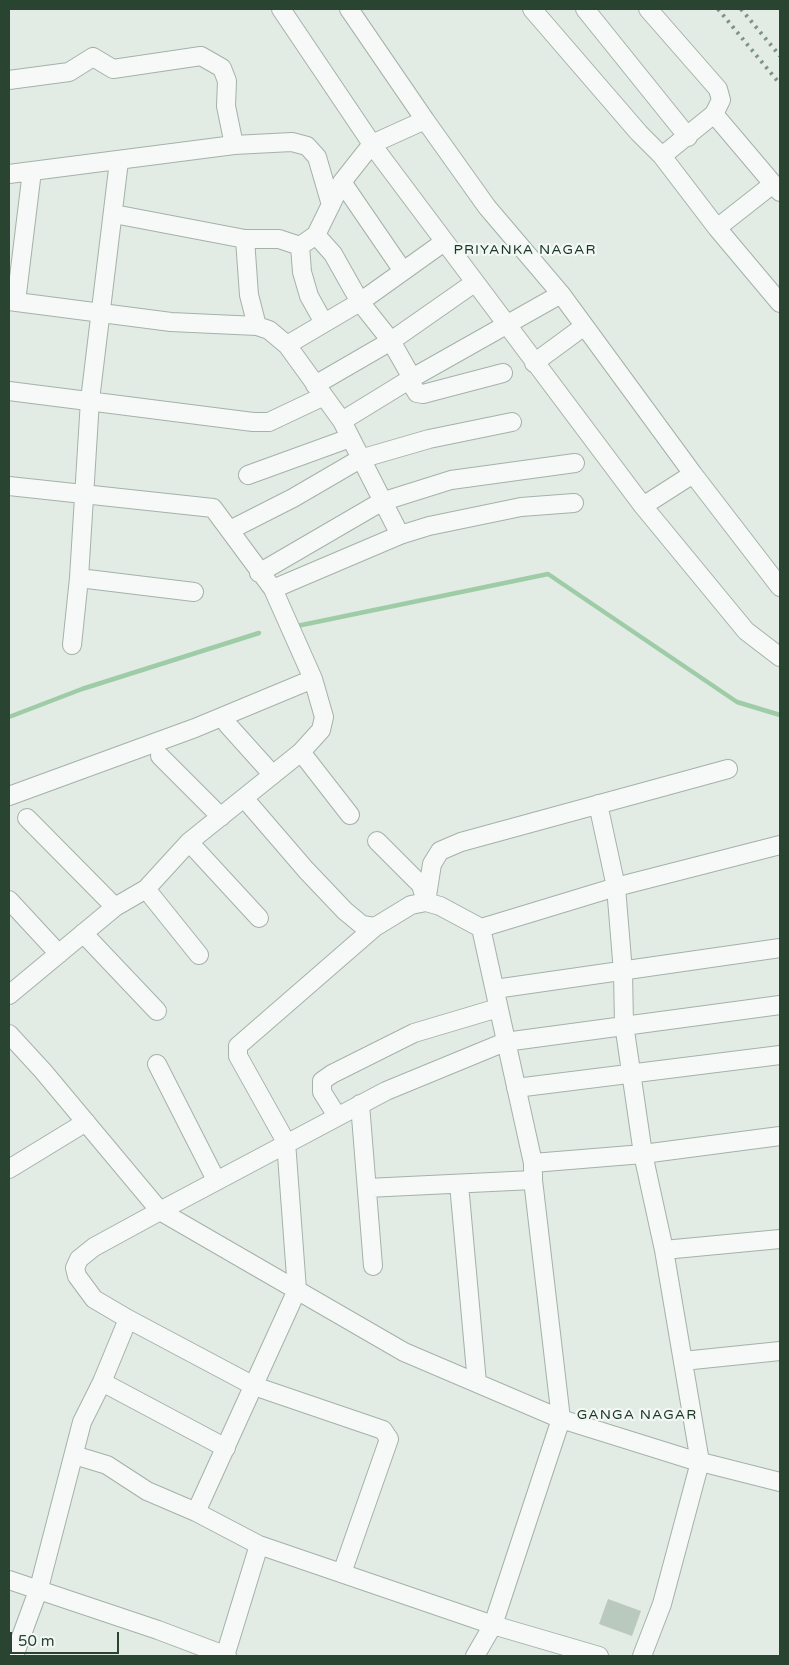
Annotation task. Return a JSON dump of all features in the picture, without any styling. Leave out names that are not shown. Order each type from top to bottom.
[{"type":"street","points":[[281,9],[372,144],[642,506],[746,631],[780,657]]},
{"type":"street","points":[[349,9],[487,207],[561,294],[583,327],[780,587]]},
{"type":"street","points":[[532,9],[639,133],[662,156],[717,228],[780,303]]},
{"type":"street","points":[[585,9],[688,137]]},
{"type":"street","points":[[648,9],[718,89],[721,100],[714,114],[688,137],[662,156]]},
{"type":"street","points":[[9,80],[69,72],[93,58],[113,70],[201,56],[222,68],[228,81],[226,106],[234,145]]},
{"type":"street","points":[[714,114],[777,188],[717,228]]},
{"type":"street","points":[[300,246],[316,235],[342,182],[372,144],[425,120]]},
{"type":"street","points":[[9,174],[234,145],[292,142],[307,146],[317,157],[331,205]]},
{"type":"street","points":[[72,645],[79,578],[90,400],[99,312],[114,214],[119,161]]},
{"type":"street","points":[[32,171],[12,302],[171,322],[257,326],[269,330],[287,345],[342,421],[381,502],[400,535]]},
{"type":"street","points":[[342,182],[403,271]]},
{"type":"street","points":[[114,214],[245,239],[279,239],[300,246]]},
{"type":"street","points":[[316,235],[333,254],[360,302],[391,340],[417,393],[423,394],[503,373]]},
{"type":"street","points":[[245,239],[249,294],[257,326]]},
{"type":"street","points":[[287,345],[360,302],[444,242]]},
{"type":"street","points":[[300,246],[302,272],[309,296],[324,323]]},
{"type":"street","points":[[9,390],[215,418],[269,422],[320,390],[474,282]]},
{"type":"street","points":[[342,421],[410,379],[561,294]]},
{"type":"street","points":[[534,363],[583,327]]},
{"type":"street","points":[[230,530],[292,498],[360,459],[429,439],[512,422]]},
{"type":"street","points":[[248,475],[350,438]]},
{"type":"street","points":[[259,573],[381,502],[451,480],[575,463]]},
{"type":"street","points":[[642,506],[693,474]]},
{"type":"street","points":[[9,486],[213,508],[259,573],[273,589],[313,679],[324,717],[321,730],[301,752],[189,842],[146,889],[114,907],[9,995]]},
{"type":"street","points":[[273,589],[400,535],[454,520],[521,507],[574,503]]},
{"type":"street","points":[[79,578],[194,592]]},
{"type":"street","points":[[9,796],[195,728],[313,679]]},
{"type":"street","points":[[227,724],[272,774]]},
{"type":"street","points":[[301,752],[350,815]]},
{"type":"street","points":[[160,756],[221,817]]},
{"type":"street","points":[[426,902],[432,864],[440,851],[461,842],[728,769]]},
{"type":"street","points":[[244,798],[345,911],[362,925],[375,927]]},
{"type":"street","points":[[598,804],[616,887],[623,972],[624,1024],[631,1075],[644,1154],[664,1250],[700,1462],[662,1604],[642,1656]]},
{"type":"street","points":[[27,818],[114,907]]},
{"type":"street","points":[[377,841],[421,885],[426,902]]},
{"type":"street","points":[[189,842],[259,918]]},
{"type":"street","points":[[196,1512],[297,1290],[286,1142],[238,1056],[238,1046],[375,927],[411,905],[426,902],[440,906],[481,928],[616,887],[780,845]]},
{"type":"street","points":[[146,889],[200,955]]},
{"type":"street","points":[[9,900],[58,954]]},
{"type":"street","points":[[475,1656],[493,1625],[561,1419],[533,1172],[481,928]]},
{"type":"street","points":[[83,933],[157,1011]]},
{"type":"street","points":[[495,989],[780,948]]},
{"type":"street","points":[[342,1573],[389,1439],[383,1430],[254,1386],[128,1319],[94,1299],[77,1276],[75,1268],[79,1259],[94,1247],[286,1142],[360,1104],[386,1091],[505,1042],[624,1024],[780,1005]]},
{"type":"street","points":[[337,1116],[322,1092],[322,1081],[332,1074],[414,1033],[498,1008]]},
{"type":"street","points":[[9,1034],[160,1211],[404,1352],[477,1384],[561,1419],[700,1462],[780,1482]]},
{"type":"street","points":[[516,1088],[780,1055]]},
{"type":"street","points":[[157,1064],[216,1180]]},
{"type":"street","points":[[360,1104],[373,1266]]},
{"type":"street","points":[[9,1169],[86,1122]]},
{"type":"street","points":[[367,1188],[459,1184],[644,1154],[780,1136]]},
{"type":"street","points":[[459,1184],[477,1384]]},
{"type":"street","points":[[664,1250],[780,1239]]},
{"type":"street","points":[[14,1656],[39,1588],[82,1422],[102,1382],[128,1319]]},
{"type":"street","points":[[683,1361],[780,1351]]},
{"type":"street","points":[[102,1382],[226,1448]]},
{"type":"street","points":[[74,1455],[107,1466],[147,1491],[196,1512],[259,1545],[493,1625],[599,1656]]},
{"type":"street","points":[[9,1580],[39,1588],[226,1656],[259,1545]]},
{"type":"building","points":[[608,1599],[641,1611],[632,1636],[599,1624]]},
{"type":"waterway","points":[[297,626],[548,574],[737,702],[780,715]]},
{"type":"waterway","points":[[9,717],[82,689],[259,633]]},
{"type":"railway","points":[[718,9],[780,84]]},
{"type":"railway","points":[[741,9],[780,56]]},
{"type":"district","name":"PRIYANKA NAGAR","points":[[525,250]]},
{"type":"district","name":"GANGA NAGAR","points":[[637,1415]]}]
